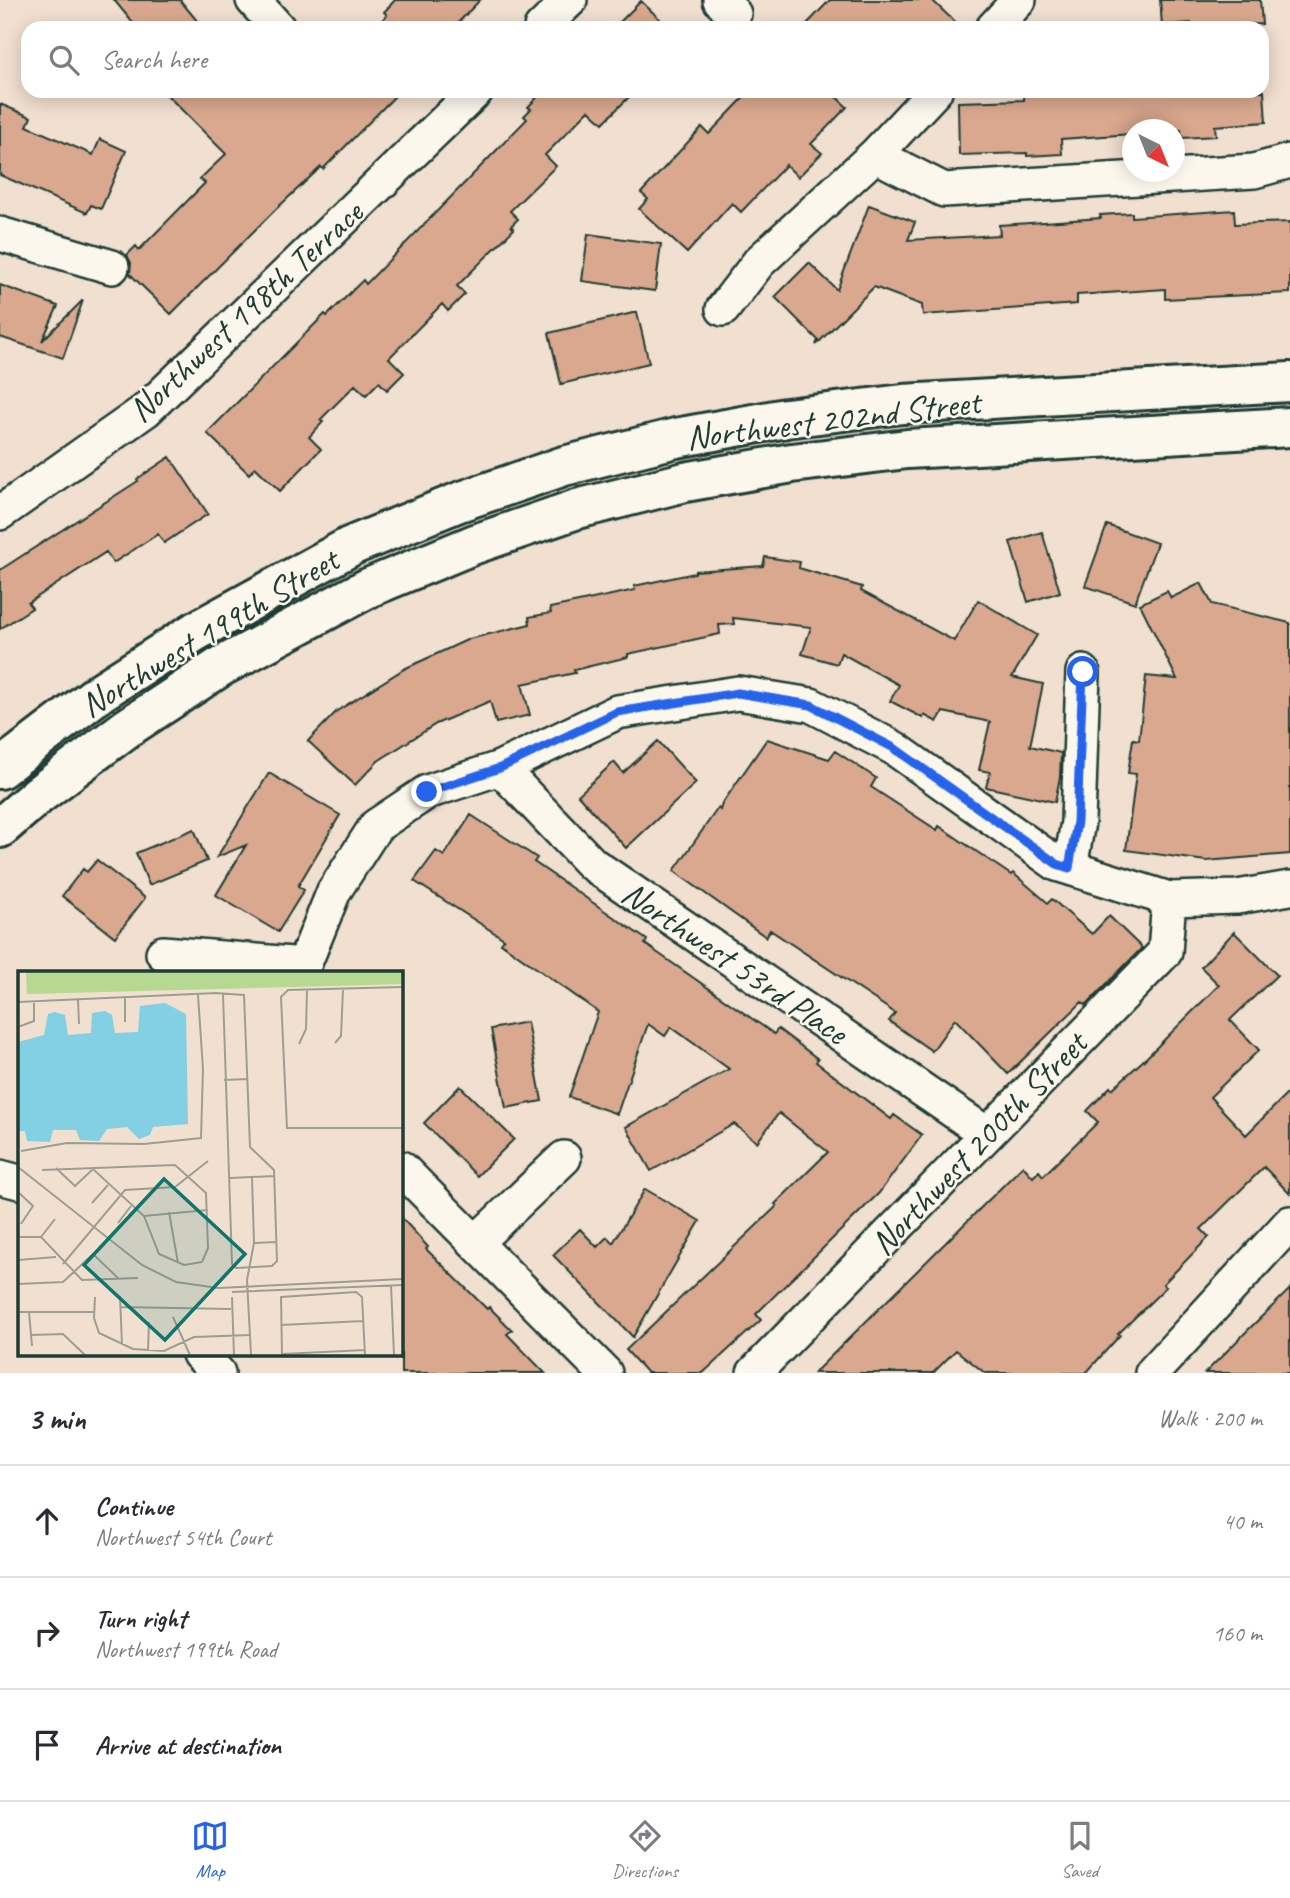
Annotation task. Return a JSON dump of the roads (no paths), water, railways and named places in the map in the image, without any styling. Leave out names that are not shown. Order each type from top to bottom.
[{"type":"main road","name":"Northwest 202nd Street","points":[[351,546],[459,502],[564,466],[676,438],[774,420],[903,404],[1290,382]]},
{"type":"main road","name":"Northwest 202nd Street","points":[[368,588],[475,544],[577,509],[685,482],[792,463],[907,449],[1290,427]]},
{"type":"main road","name":"Northwest 199th Street","points":[[0,769],[102,691],[196,631],[351,546]]},
{"type":"main road","name":"Northwest 199th Street","points":[[0,828],[37,796],[127,728],[220,667],[368,588]]},
{"type":"street","points":[[253,0],[272,21]]},
{"type":"street","points":[[548,21],[570,0]]},
{"type":"street","points":[[1000,21],[1019,0]]},
{"type":"street","name":"Northwest 198th Terrace","points":[[0,513],[146,410],[469,98]]},
{"type":"street","points":[[723,309],[759,262],[875,155],[928,98]]},
{"type":"street","points":[[875,155],[944,190],[1254,171],[1290,161]]},
{"type":"street","points":[[0,234],[112,267]]},
{"type":"street","points":[[1069,868],[1077,822],[1083,672]]},
{"type":"street","points":[[163,953],[305,969],[334,891],[376,826],[427,792],[500,768],[617,712],[738,693],[811,705],[894,748],[1057,864],[1169,899],[1237,897],[1290,888]]},
{"type":"street","name":"Northwest 53rd Place","points":[[500,768],[592,864],[987,1134]]},
{"type":"street","name":"Northwest 200th Street","points":[[754,1373],[1165,952],[1169,899]]},
{"type":"street","points":[[476,1242],[564,1158]]},
{"type":"street","points":[[402,1169],[605,1373]]},
{"type":"street","points":[[1152,1373],[1290,1223]]},
{"type":"street","points":[[202,1356],[218,1373]]}]
